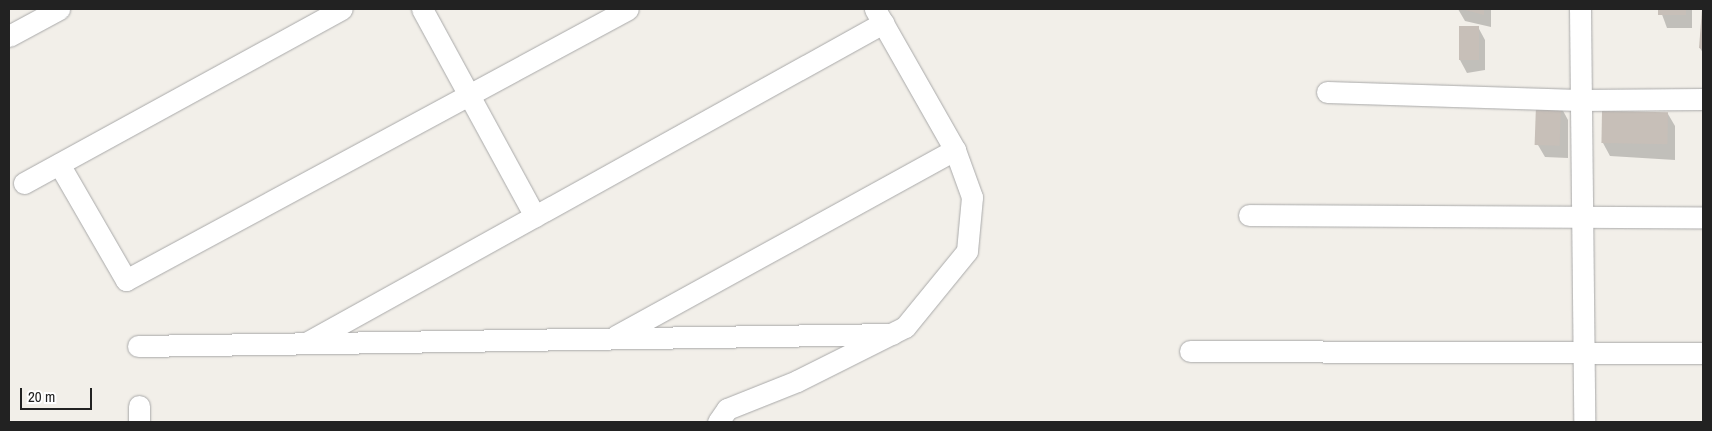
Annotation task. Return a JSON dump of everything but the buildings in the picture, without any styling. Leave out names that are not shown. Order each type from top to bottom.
[{"type":"street","points":[[9,36],[59,9]]},
{"type":"street","points":[[24,183],[342,9]]},
{"type":"street","points":[[422,9],[534,216]]},
{"type":"street","points":[[59,164],[126,280],[628,9]]},
{"type":"street","points":[[1580,9],[1580,219],[1584,422]]},
{"type":"street","points":[[306,343],[534,216],[879,16],[955,150],[972,197],[967,251],[905,327],[797,381],[727,409],[718,422]]},
{"type":"street","points":[[1327,92],[1579,100],[1703,99]]},
{"type":"street","points":[[612,338],[955,150]]},
{"type":"street","points":[[1249,215],[1580,219],[1703,217]]},
{"type":"street","points":[[138,346],[892,334]]},
{"type":"street","points":[[1190,351],[1703,353]]}]
